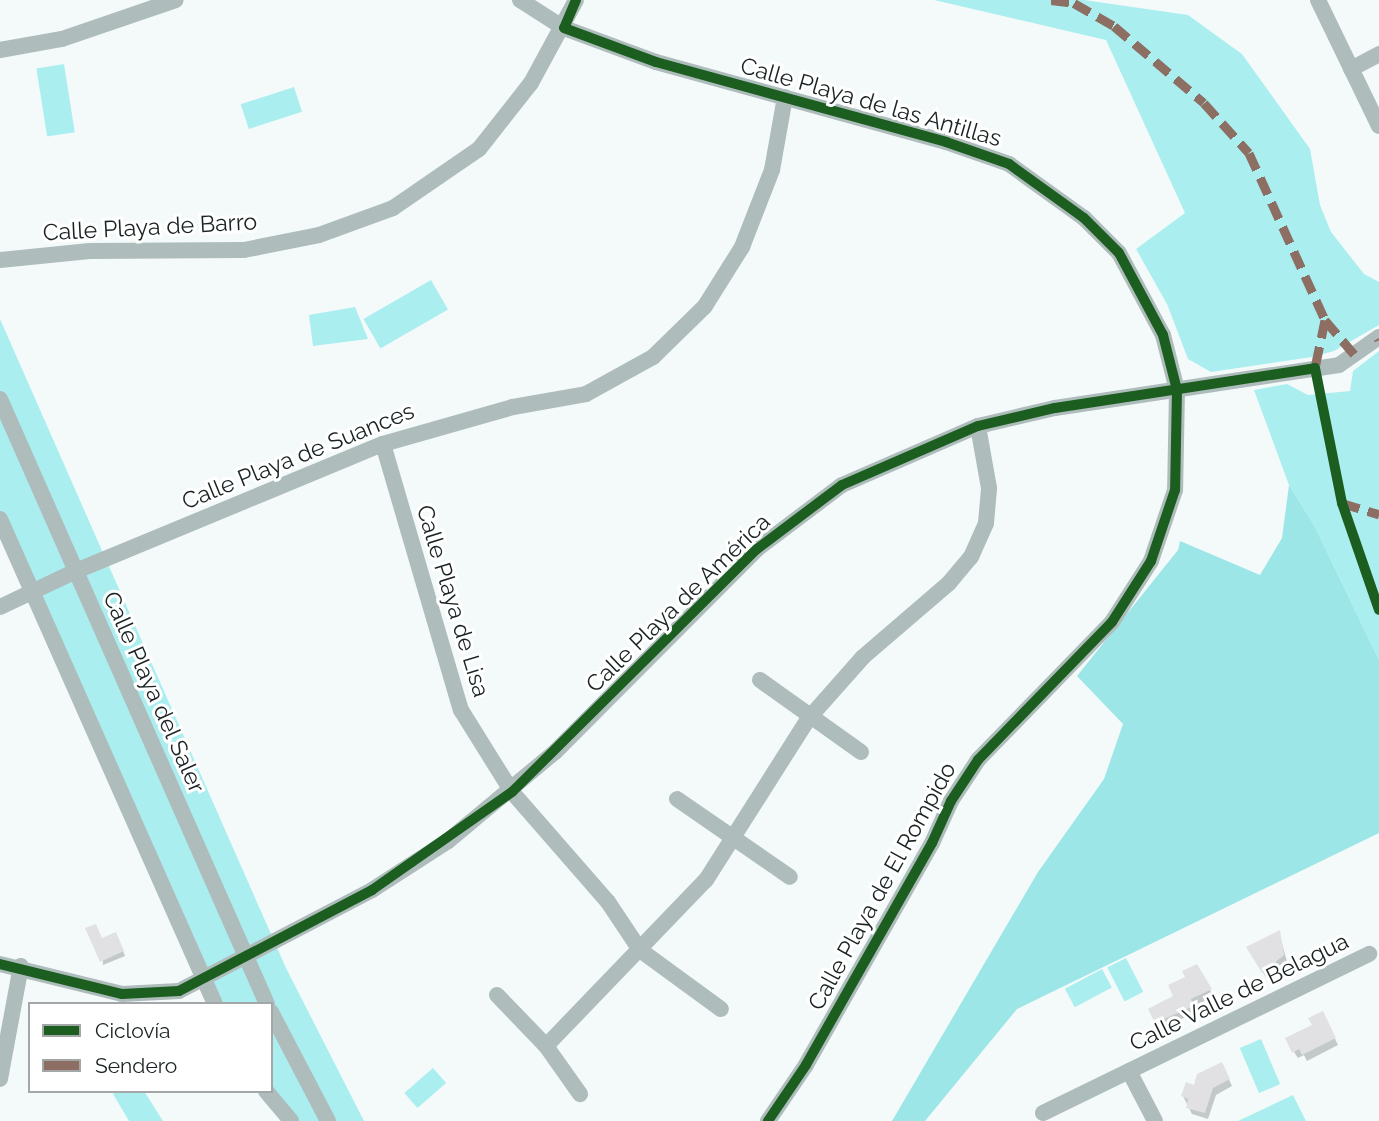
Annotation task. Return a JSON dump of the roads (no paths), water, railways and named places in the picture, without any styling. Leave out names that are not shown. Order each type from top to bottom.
[{"type":"street","points":[[0,50],[62,39],[176,0]]},
{"type":"street","name":"Calle Playa de las Antillas","points":[[520,0],[564,28],[656,62],[946,142],[1009,164],[1084,218],[1119,253],[1145,297],[1163,335],[1177,390]]},
{"type":"street","name":"Calle Playa de Barro","points":[[0,260],[102,250],[244,250],[319,235],[393,208],[479,149],[531,83],[564,28],[576,0]]},
{"type":"street","points":[[1318,0],[1379,126]]},
{"type":"street","points":[[1351,69],[1379,54]]},
{"type":"street","name":"Calle Playa de Suances","points":[[0,607],[76,571],[383,444],[513,407],[586,394],[653,357],[705,306],[742,247],[772,170],[785,97]]},
{"type":"street","name":"Calle Playa de América","points":[[0,964],[21,966],[122,994],[179,991],[372,890],[448,841],[512,792],[757,549],[842,485],[978,426],[1055,408],[1339,365],[1379,337]]},
{"type":"street","name":"Calle Playa de El Rompido","points":[[768,1121],[806,1065],[932,843],[951,801],[978,760],[1112,622],[1151,561],[1175,490],[1177,390]]},
{"type":"street","name":"Calle Playa del Saler","points":[[0,398],[266,1002]]},
{"type":"street","points":[[546,1046],[706,880],[736,838],[809,718],[863,657],[949,583],[971,557],[986,523],[989,488],[978,426]]},
{"type":"street","name":"Calle Playa de Lisa","points":[[383,444],[461,710],[512,792],[608,902],[640,950],[722,1009]]},
{"type":"street","points":[[0,519],[214,1002]]},
{"type":"street","points":[[760,680],[809,718],[861,752]]},
{"type":"street","points":[[677,799],[790,877]]},
{"type":"street","name":"Calle Valle de Belagua","points":[[1043,1113],[1369,954]]},
{"type":"street","points":[[0,1079],[21,966]]},
{"type":"street","points":[[497,995],[546,1046],[580,1094]]},
{"type":"street","points":[[273,1016],[328,1121]]},
{"type":"street","name":"Calle Valle de Belagua","points":[[1129,1071],[1155,1121]]},
{"type":"street","points":[[268,1093],[291,1121]]}]
